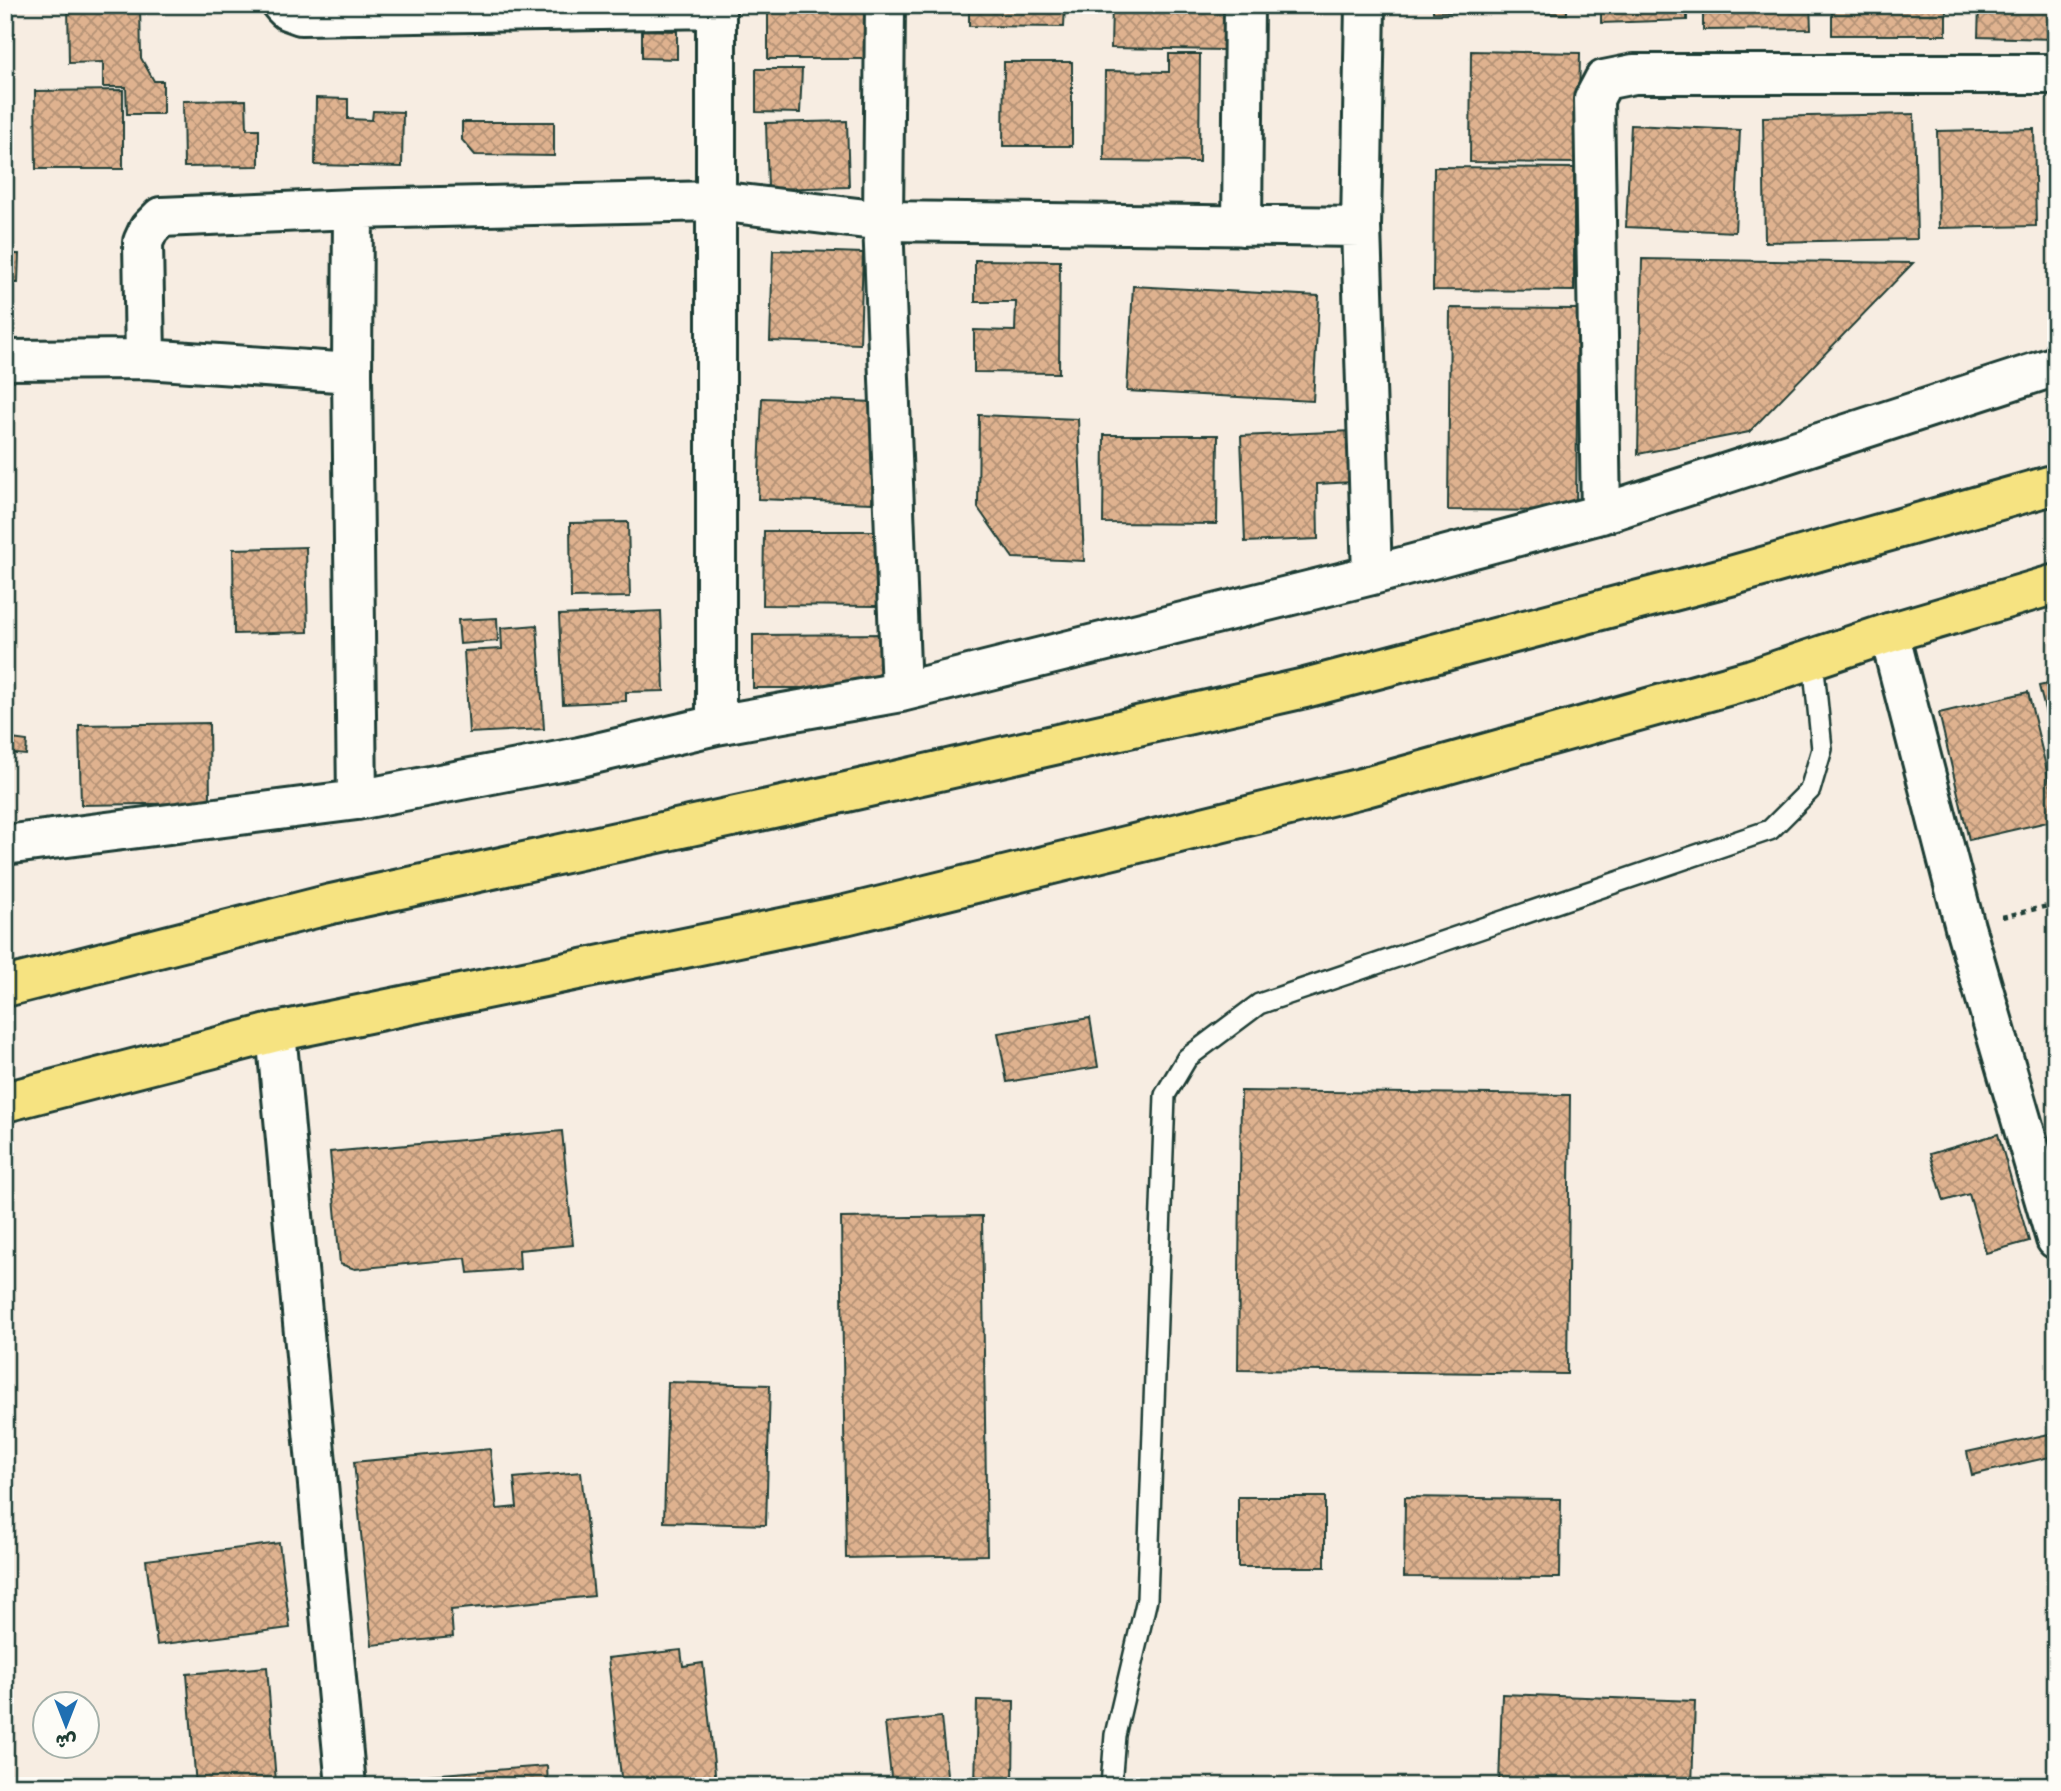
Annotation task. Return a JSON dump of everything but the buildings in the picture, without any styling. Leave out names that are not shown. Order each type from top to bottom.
[{"type":"highway","points":[[5,987],[331,904],[855,790],[1305,688],[1734,575],[2056,484]]},
{"type":"highway","points":[[5,1102],[276,1032],[845,915],[1362,788],[1752,679],[1889,633],[2056,584]]},
{"type":"street","points":[[282,5],[301,15],[716,6],[716,724]]},
{"type":"street","points":[[885,5],[883,222],[901,692]]},
{"type":"street","points":[[1242,226],[1244,5]]},
{"type":"street","points":[[1365,5],[1361,227],[1372,575]]},
{"type":"street","points":[[1601,514],[1594,99],[1604,80],[1634,74],[2056,74]]},
{"type":"street","points":[[145,359],[142,242],[149,229],[161,218],[353,209],[716,201],[883,222],[1361,227]]},
{"type":"street","points":[[353,209],[352,373],[357,800]]},
{"type":"street","points":[[5,360],[145,359],[352,373]]},
{"type":"street","points":[[5,845],[357,800],[580,757],[716,724],[901,692],[1372,575],[1601,514],[2056,366]]},
{"type":"street","points":[[1889,633],[1965,927],[2056,1239]]},
{"type":"street","points":[[276,1032],[346,1786]]},
{"type":"lane","points":[[1111,1786],[1115,1735],[1147,1599],[1165,1095],[1187,1058],[1259,1004],[1770,830],[1810,790],[1822,749],[1813,659]]},
{"type":"path","points":[[1965,927],[2056,904]]}]
